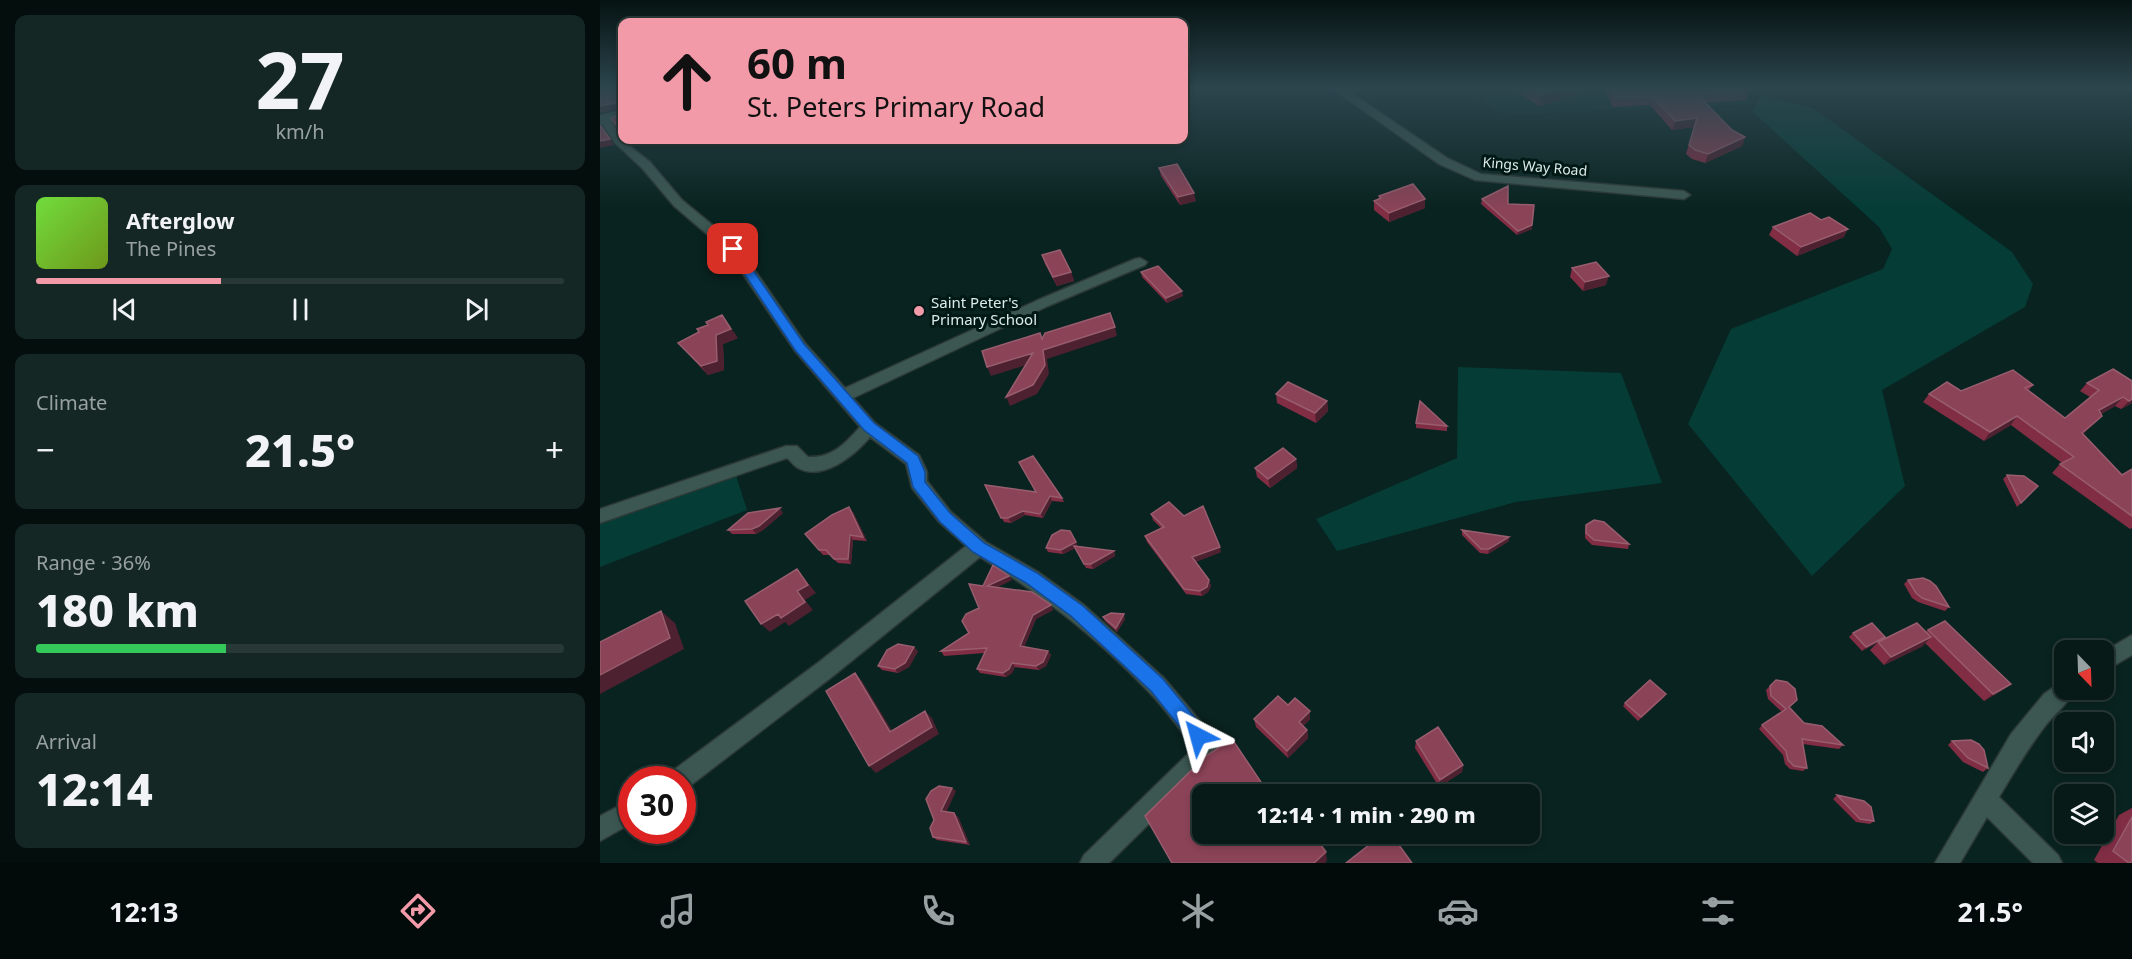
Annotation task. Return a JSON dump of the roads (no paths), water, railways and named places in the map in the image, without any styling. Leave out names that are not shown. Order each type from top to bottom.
[{"type":"street","name":"Kings Way Road","points":[[1395,128],[1443,161],[1479,177],[1684,195]]},
{"type":"street","points":[[622,144],[646,165],[678,203],[733,249],[800,347],[869,427],[913,460],[918,472],[918,483],[945,517],[979,547],[1031,578],[1077,611],[1144,672],[1209,749],[1092,863]]},
{"type":"street","points":[[842,396],[1043,303],[1140,262]]},
{"type":"street","points":[[600,516],[786,452],[791,451],[804,463],[825,464],[844,454],[869,427]]},
{"type":"street","points":[[696,767],[826,669],[979,547]]},
{"type":"street","points":[[2114,656],[2132,644]]},
{"type":"street","points":[[1947,863],[2019,742],[2054,698]]},
{"type":"street","points":[[1986,800],[2050,863]]},
{"type":"street","points":[[600,830],[618,819]]},
{"type":"place","name":"Saint Peter's Primary School","points":[[919,311]]}]
